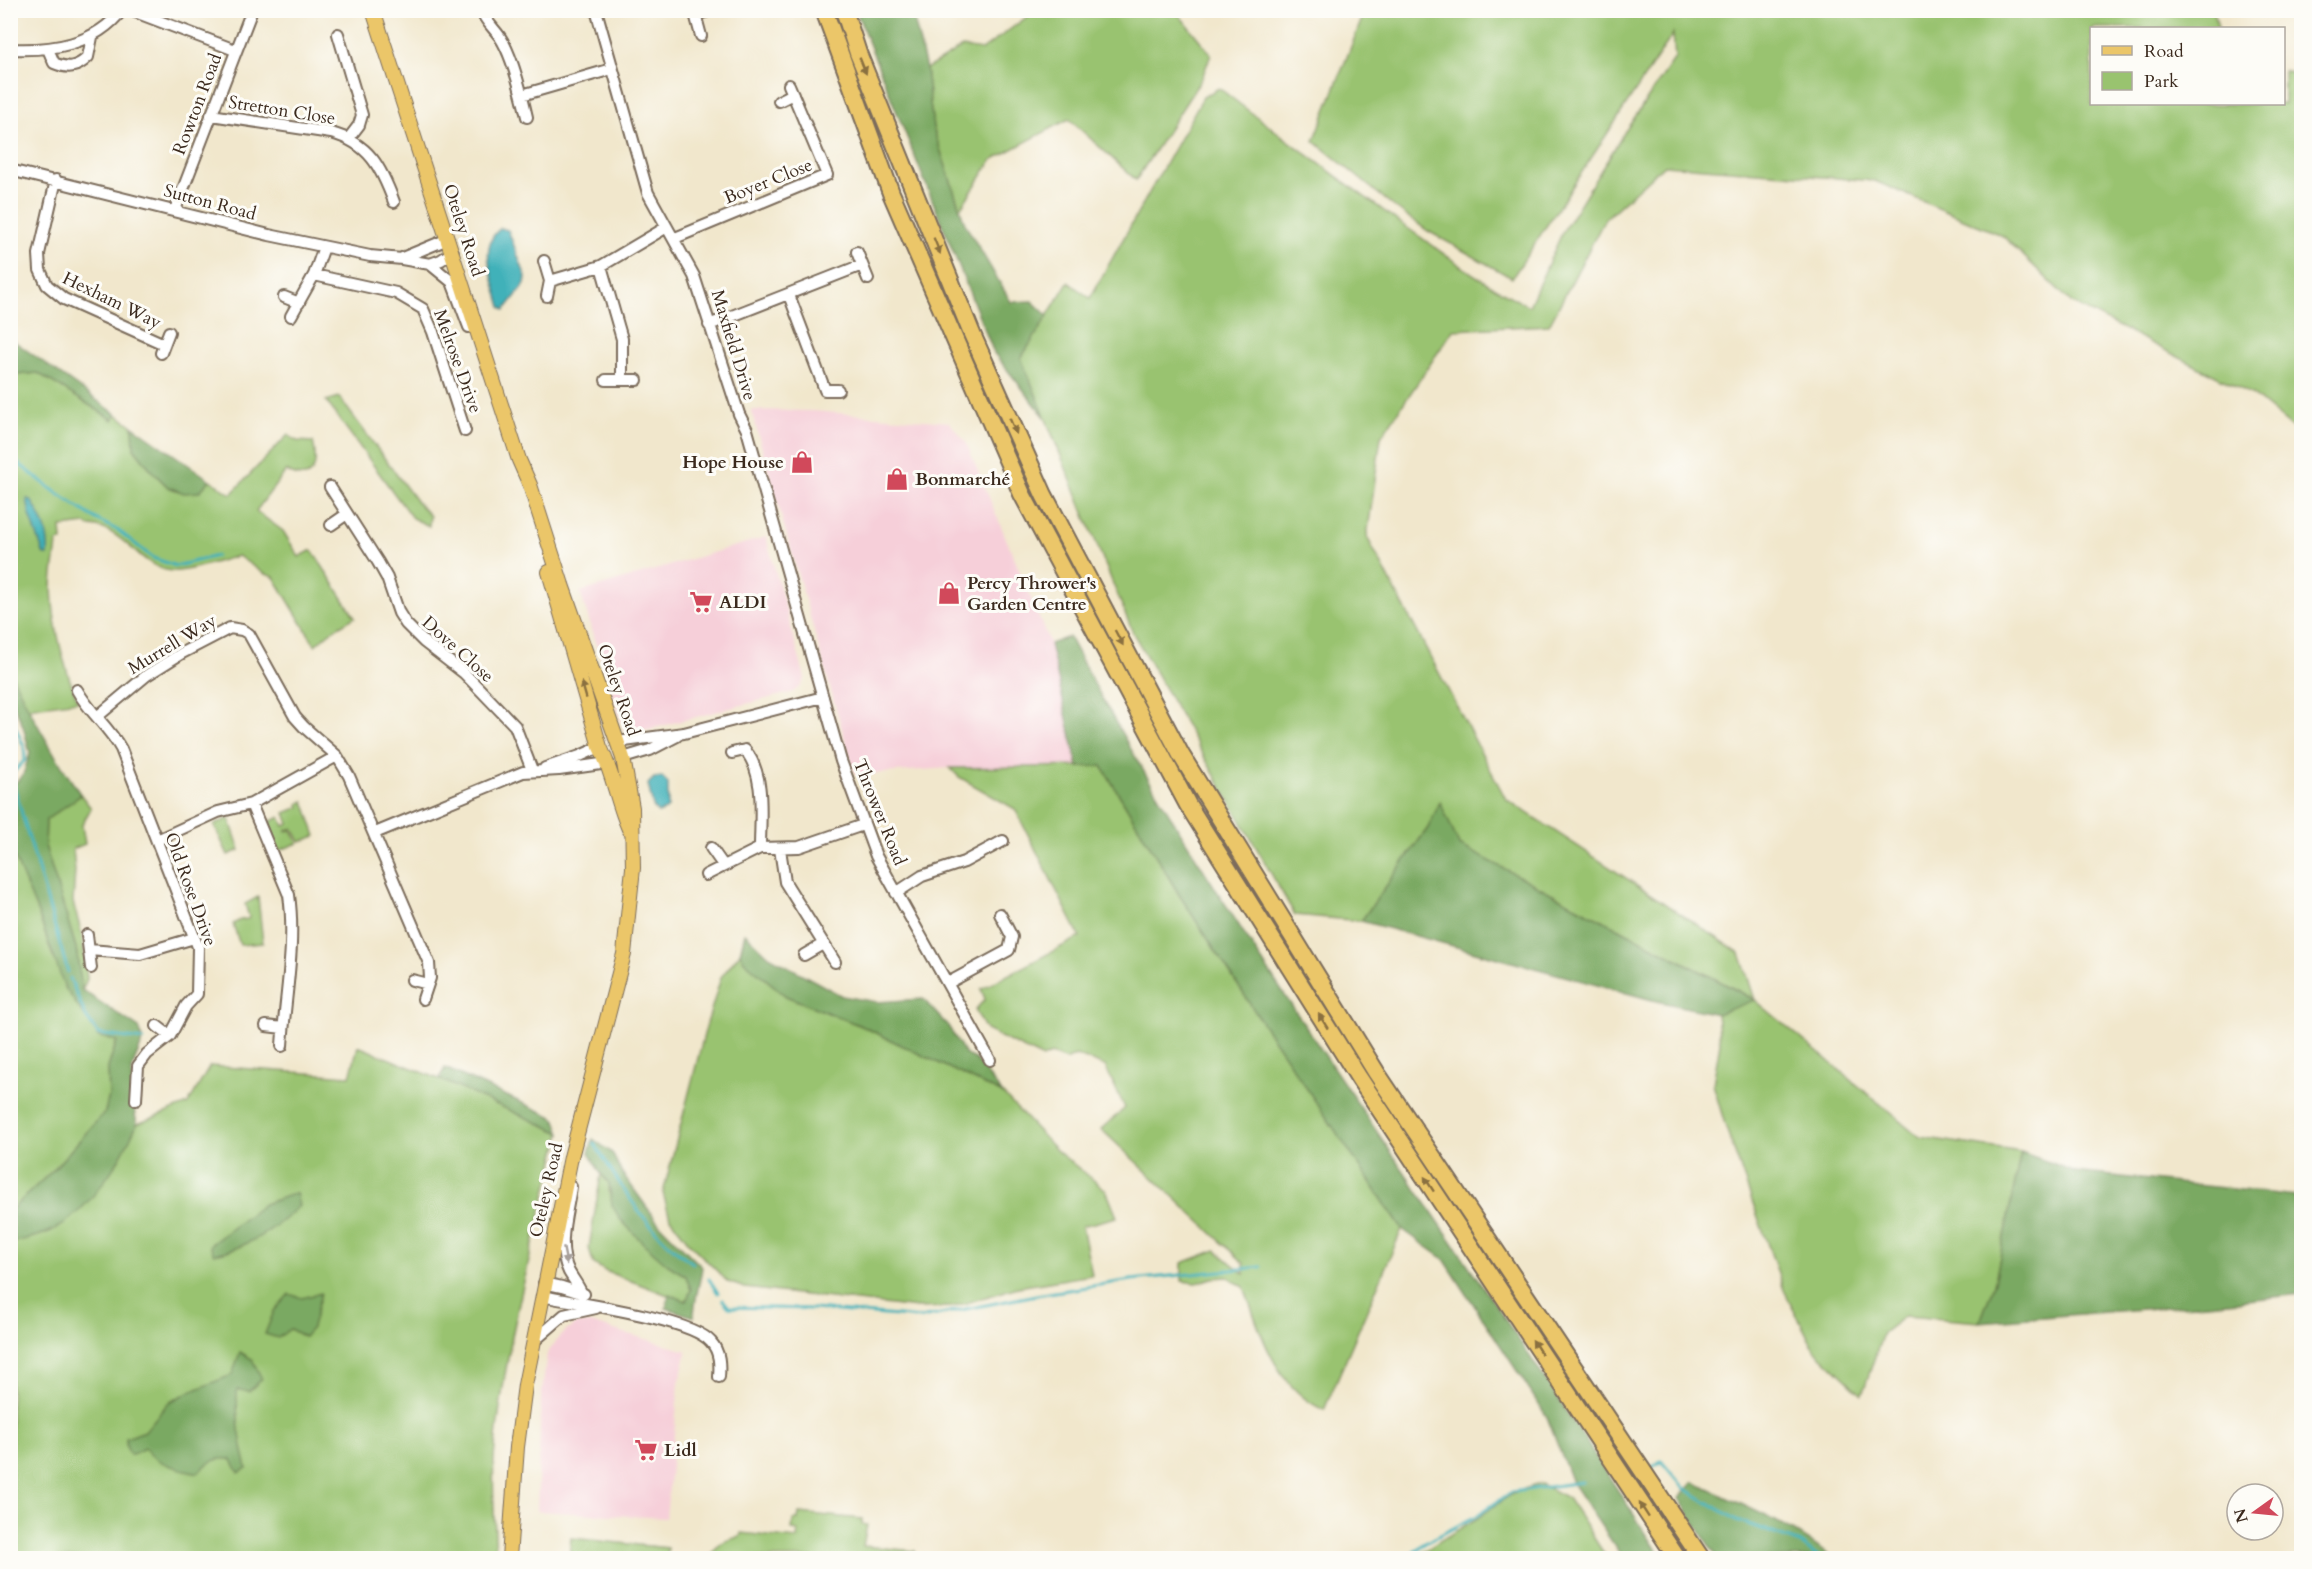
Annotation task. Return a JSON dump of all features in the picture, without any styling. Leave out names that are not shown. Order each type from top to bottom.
[{"type":"highway","points":[[824,10],[891,193],[1022,494],[1188,805],[1359,1078],[1677,1558]]},
{"type":"highway","points":[[844,10],[858,53],[968,323],[1044,495],[1181,755],[1376,1072],[1701,1558]]},
{"type":"main road","name":"Oteley Road","points":[[373,10],[519,460],[530,485],[562,585],[623,758],[632,808],[632,890],[624,954],[571,1156],[533,1342],[520,1420],[509,1558]]},
{"type":"main road","name":"Oteley Road","points":[[519,460],[523,487],[600,747],[608,763],[622,814],[631,833]]},
{"type":"main road","points":[[600,747],[617,742]]},
{"type":"main road","points":[[608,763],[623,758]]},
{"type":"street","points":[[10,49],[48,49],[92,37],[108,26],[122,10]]},
{"type":"street","points":[[130,10],[235,50]]},
{"type":"street","name":"Rowton Road","points":[[175,210],[252,10]]},
{"type":"street","points":[[481,10],[488,24],[500,37],[522,95],[527,117]]},
{"type":"street","name":"Maxfield Drive","points":[[596,10],[648,193],[675,238],[694,276],[739,414],[747,430],[823,697]]},
{"type":"street","points":[[700,36],[694,13],[712,10]]},
{"type":"street","name":"Stretton Close","points":[[338,34],[362,115],[359,125],[349,138]]},
{"type":"street","points":[[48,49],[54,63],[63,67],[73,67],[81,64],[88,57],[92,37]]},
{"type":"street","points":[[522,95],[612,69]]},
{"type":"street","name":"Boyer Close","points":[[675,238],[827,175],[791,89],[779,100]]},
{"type":"street","name":"Stretton Close","points":[[211,115],[331,133],[349,138],[365,150],[377,164],[393,202]]},
{"type":"street","name":"Sutton Road","points":[[10,170],[324,247],[430,264]]},
{"type":"street","name":"Hexham Way","points":[[56,180],[39,254],[40,270],[47,285],[64,298],[163,348],[169,332]]},
{"type":"street","points":[[550,281],[601,266],[667,227]]},
{"type":"street","points":[[402,259],[448,239]]},
{"type":"street","points":[[291,316],[314,275],[324,247]]},
{"type":"street","points":[[430,264],[453,252]]},
{"type":"street","points":[[856,252],[868,279]]},
{"type":"street","points":[[544,261],[550,281],[547,296]]},
{"type":"street","points":[[430,264],[452,282],[472,334],[486,359]]},
{"type":"street","points":[[709,325],[862,265]]},
{"type":"street","points":[[601,266],[622,339],[622,380]]},
{"type":"street","name":"Melrose Drive","points":[[314,275],[396,293],[423,309],[433,332],[465,431]]},
{"type":"street","points":[[789,295],[824,395],[838,390]]},
{"type":"street","points":[[285,297],[299,303]]},
{"type":"street","points":[[606,380],[637,380]]},
{"type":"street","points":[[449,423],[461,419]]},
{"type":"street","name":"Dove Close","points":[[330,487],[387,578],[405,624],[464,673],[514,726],[536,770]]},
{"type":"street","points":[[331,525],[347,514]]},
{"type":"street","name":"Murrell Way","points":[[98,716],[123,694],[171,660],[223,631],[238,628],[249,634],[296,717],[337,756],[349,776],[375,833],[396,891],[429,963],[431,971],[423,999]]},
{"type":"street","name":"Old Rose Drive","points":[[77,690],[84,702],[114,735],[121,749],[194,938],[199,957],[197,994],[186,1006],[170,1036],[147,1054],[138,1066],[136,1100]]},
{"type":"street","points":[[617,742],[682,734],[823,697]]},
{"type":"street","name":"Thrower Road","points":[[823,697],[841,761],[876,855],[990,1060]]},
{"type":"street","points":[[623,758],[651,750],[682,734]]},
{"type":"street","points":[[732,753],[747,745],[752,758],[759,790],[760,848]]},
{"type":"street","points":[[375,833],[507,778],[600,747]]},
{"type":"street","points":[[157,840],[218,812],[251,804],[337,756]]},
{"type":"street","points":[[536,770],[559,770],[608,763]]},
{"type":"street","points":[[251,804],[289,895],[290,960],[282,1046]]},
{"type":"street","points":[[706,874],[760,848],[780,849],[813,844],[863,825]]},
{"type":"street","points":[[896,893],[921,876],[964,862],[1003,841]]},
{"type":"street","points":[[711,848],[723,865]]},
{"type":"street","points":[[780,849],[785,882],[835,962]]},
{"type":"street","points":[[948,983],[1009,950],[1012,937],[1000,914]]},
{"type":"street","points":[[87,935],[91,968]]},
{"type":"street","points":[[89,950],[140,954],[194,938]]},
{"type":"street","points":[[804,955],[823,944]]},
{"type":"street","points":[[412,980],[428,984]]},
{"type":"street","points":[[157,1026],[170,1036]]},
{"type":"street","points":[[266,1026],[283,1028]]},
{"type":"street","points":[[571,1156],[573,1171],[563,1239],[564,1255],[569,1271],[581,1292],[602,1306]]},
{"type":"street","points":[[543,1290],[581,1292]]},
{"type":"street","points":[[543,1290],[649,1317],[702,1334],[712,1342],[719,1358],[719,1377]]},
{"type":"street","points":[[533,1342],[564,1315],[602,1306]]},
{"type":"shaded area","points":[[751,410],[813,411],[949,422],[966,442],[1050,644],[1078,767],[950,768],[855,775]]},
{"type":"shaded area","points":[[766,537],[805,678],[801,686],[793,692],[650,729],[624,730],[580,592]]},
{"type":"shaded area","points":[[590,1323],[687,1351],[679,1383],[666,1518],[537,1511],[541,1399],[547,1354],[559,1337],[575,1324]]},
{"type":"green space","points":[[856,11],[912,11],[926,69],[933,128],[965,224],[1011,302],[1032,301],[1048,316],[1021,358],[1045,417],[994,353]]},
{"type":"green space","points":[[1035,11],[1176,11],[1211,54],[1202,78],[1136,180],[1069,119],[992,160],[960,209],[933,128],[926,69],[962,47],[982,50]]},
{"type":"green space","points":[[1365,11],[2214,11],[2218,27],[2090,27],[2090,105],[2285,105],[2285,70],[2301,77],[2301,435],[2253,395],[2072,303],[2003,236],[1875,181],[1664,165],[1605,219],[1549,325],[1453,330],[1381,437],[1367,537],[1506,799],[1740,953],[1755,1000],[1920,1137],[2021,1152],[1995,1282],[1980,1322],[1905,1316],[1883,1333],[1862,1395],[1814,1349],[1784,1290],[1726,1128],[1713,1084],[1720,1043],[1717,1014],[1754,999],[1459,845],[1440,803],[1428,828],[1361,921],[1295,915],[1133,633],[1021,358],[1068,282],[1090,298],[1203,97],[1219,88],[1444,254],[1477,277],[1529,306],[1563,231],[1624,133],[1675,58],[1673,34],[1512,278],[1428,231],[1397,209],[1314,141]]},
{"type":"green space","points":[[11,339],[116,414],[113,420],[38,373],[16,375],[11,379]]},
{"type":"green space","points":[[38,373],[113,420],[116,414],[133,426],[134,448],[168,487],[199,492],[210,480],[231,494],[288,435],[297,441],[313,442],[315,459],[312,471],[303,476],[286,471],[256,511],[283,531],[299,557],[312,550],[355,617],[330,632],[315,645],[274,577],[263,573],[238,556],[196,568],[173,571],[151,563],[122,540],[100,528],[86,524],[61,527],[62,541],[57,542],[53,577],[53,602],[60,646],[78,701],[27,708],[10,671],[10,379],[16,375]]},
{"type":"green space","points":[[339,397],[417,502],[430,516],[429,526],[412,518],[326,401]]},
{"type":"green space","points":[[133,426],[210,480],[199,492],[184,493],[168,487],[134,448]]},
{"type":"green space","points":[[1069,637],[1115,722],[1215,888],[1268,970],[1531,1357],[1662,1558],[1623,1558],[1572,1483],[1547,1417],[1444,1259],[1402,1229],[1265,1027],[1180,896],[1102,766],[1078,767],[1050,644]]},
{"type":"green space","points":[[10,671],[43,734],[81,795],[46,820],[45,846],[76,948],[82,990],[139,1028],[142,1040],[132,1072],[137,1124],[113,1169],[90,1199],[65,1223],[46,1233],[11,1243],[11,1210],[53,1170],[105,1112],[109,1096],[108,1068],[117,1041],[99,1037],[65,988],[38,913],[14,856],[11,833],[11,787],[23,775],[30,753],[23,726],[11,699]]},
{"type":"green space","points":[[1102,766],[1180,896],[1402,1229],[1324,1410],[1307,1401],[1282,1374],[1256,1322],[1244,1287],[1228,1277],[1212,1278],[1196,1283],[1182,1281],[1182,1263],[1216,1250],[1244,1274],[1244,1263],[1101,1129],[1125,1108],[1105,1066],[1076,1055],[1066,1060],[1051,1054],[1043,1058],[986,1030],[975,1010],[985,999],[981,989],[1080,937],[1015,809],[959,777],[950,768]]},
{"type":"green space","points":[[81,795],[91,808],[82,825],[85,844],[73,849],[75,871],[73,902],[82,935],[87,979],[82,991],[76,948],[45,846],[46,820]]},
{"type":"green space","points":[[304,801],[316,836],[300,842],[293,828],[285,831],[292,830],[298,843],[278,851],[269,822],[280,817],[284,826],[289,824],[285,813],[300,807],[298,804]]},
{"type":"green space","points":[[1440,802],[1459,845],[1755,1000],[1717,1014],[1656,1001],[1361,921],[1428,828]]},
{"type":"green space","points":[[229,818],[240,850],[228,855],[214,825]]},
{"type":"green space","points":[[10,833],[14,854],[53,957],[117,1040],[108,1068],[109,1096],[105,1112],[53,1170],[11,1210]]},
{"type":"green space","points":[[258,897],[263,943],[240,945],[233,924],[248,919],[245,904]]},
{"type":"green space","points":[[745,933],[769,956],[842,996],[877,1002],[923,999],[948,1026],[966,1055],[975,1059],[1003,1094],[864,1027],[786,996],[744,961],[740,953]]},
{"type":"green space","points":[[740,953],[745,961],[786,996],[864,1027],[1003,1094],[1057,1151],[1106,1190],[1117,1217],[1082,1226],[1092,1275],[1018,1287],[953,1307],[917,1308],[745,1288],[728,1282],[690,1244],[670,1218],[663,1193],[721,977]]},
{"type":"green space","points":[[358,1046],[561,1133],[521,1294],[505,1375],[494,1458],[496,1558],[11,1558],[11,1243],[51,1231],[118,1161],[137,1124],[188,1104],[210,1066],[350,1076]]},
{"type":"green space","points":[[445,1068],[551,1116],[556,1120],[561,1133],[439,1079]]},
{"type":"green space","points":[[593,1139],[612,1153],[622,1173],[659,1224],[702,1267],[694,1317],[666,1308],[669,1294],[686,1301],[691,1290],[686,1276],[668,1265],[620,1219],[612,1205],[609,1183],[589,1153]]},
{"type":"green space","points":[[2021,1152],[2076,1172],[2301,1198],[2301,1294],[2219,1303],[1980,1322],[1995,1282]]},
{"type":"green space","points":[[601,1174],[609,1183],[609,1192],[668,1265],[686,1276],[691,1290],[686,1302],[605,1271],[593,1263],[589,1248]]},
{"type":"green space","points":[[296,1193],[299,1206],[271,1230],[250,1242],[214,1254],[210,1245],[264,1204]]},
{"type":"green space","points":[[321,1293],[312,1328],[304,1337],[290,1329],[278,1338],[265,1334],[274,1311],[289,1294],[302,1298]]},
{"type":"green space","points":[[240,1352],[252,1359],[262,1379],[249,1391],[237,1390],[239,1429],[247,1468],[239,1473],[232,1460],[217,1459],[198,1473],[161,1462],[149,1454],[145,1448],[130,1455],[126,1446],[126,1438],[145,1431],[168,1403],[232,1375]]},
{"type":"green space","points":[[1693,1482],[1781,1524],[1814,1544],[1829,1556],[1828,1558],[1717,1558],[1679,1498]]},
{"type":"green space","points":[[1541,1484],[1568,1498],[1607,1558],[1415,1558],[1507,1497]]},
{"type":"green space","points":[[799,1513],[862,1519],[862,1524],[867,1525],[863,1546],[915,1551],[915,1555],[922,1558],[709,1558],[722,1543],[740,1537],[741,1533],[797,1539],[798,1531],[792,1530],[793,1520],[798,1520]]},
{"type":"green space","points":[[571,1538],[668,1548],[667,1558],[569,1558]]},
{"type":"water","points":[[501,228],[508,230],[526,277],[525,284],[505,310],[501,307],[488,254],[494,236]]},
{"type":"water","points":[[27,499],[31,500],[44,526],[48,540],[48,555],[44,555]]},
{"type":"water","points":[[662,777],[668,783],[668,807],[658,813],[653,807],[648,784],[654,778]]},
{"type":"waterway","points":[[10,457],[58,494],[119,531],[153,558],[176,566],[216,556]]},
{"type":"waterway","points":[[10,714],[24,747],[25,760],[10,776]]},
{"type":"waterway","points":[[11,776],[68,972]]},
{"type":"waterway","points":[[70,978],[86,1017],[98,1034],[143,1040]]},
{"type":"waterway","points":[[594,1143],[649,1224],[662,1238],[693,1263]]},
{"type":"waterway","points":[[723,1300],[729,1307],[814,1309],[921,1318],[1036,1295],[1131,1280],[1261,1267]]},
{"type":"waterway","points":[[709,1279],[718,1293]]},
{"type":"waterway","points":[[1651,1468],[1661,1461],[1684,1488],[1737,1520],[1800,1543],[1819,1558]]},
{"type":"waterway","points":[[1407,1558],[1425,1543],[1476,1516],[1512,1492],[1582,1482]]},
{"type":"waterway","points":[[1042,1554],[1098,1558]]},
{"type":"place","name":"Hope House","points":[[802,462]]},
{"type":"place","name":"Bonmarché","points":[[897,479]]},
{"type":"place","name":"Percy Thrower's Garden Centre","points":[[949,593]]},
{"type":"place","name":"ALDI","points":[[701,602]]},
{"type":"place","name":"Lidl","points":[[646,1450]]}]
